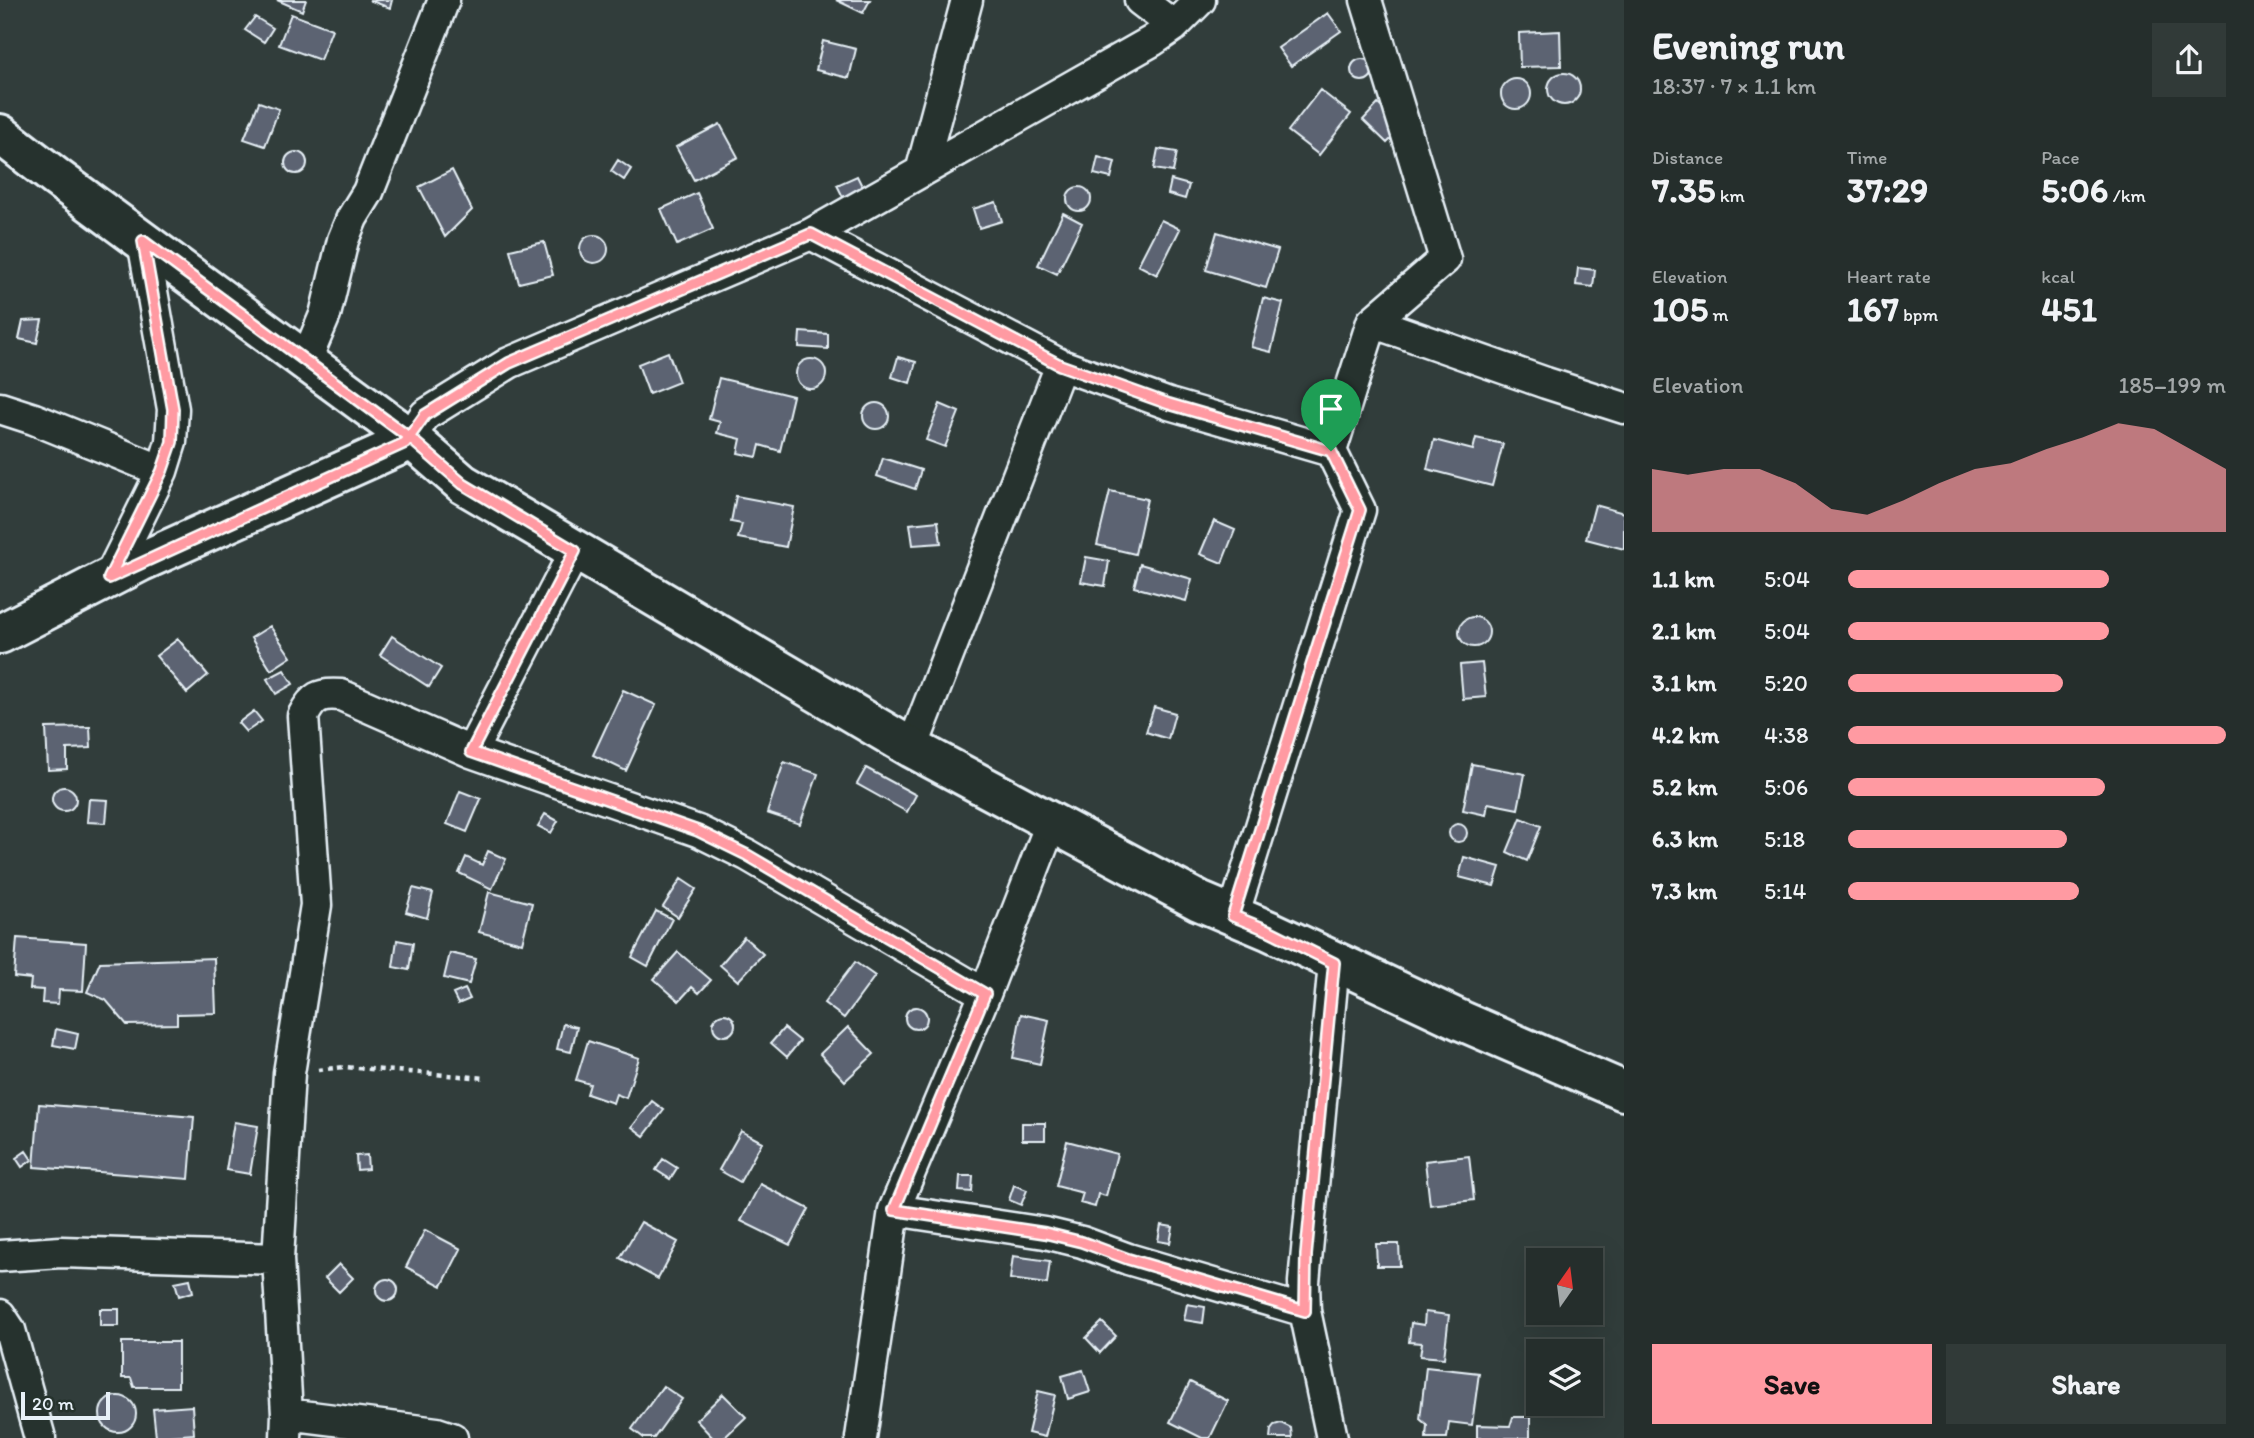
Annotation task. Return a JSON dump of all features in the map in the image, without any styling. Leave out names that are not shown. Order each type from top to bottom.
[{"type":"street","points":[[305,362],[325,315],[343,240],[352,218],[368,192],[444,0]]},
{"type":"street","points":[[921,172],[967,0]]},
{"type":"street","points":[[1140,0],[1174,26]]},
{"type":"street","points":[[10,620],[109,578],[405,443],[425,415],[509,363],[811,234],[1152,41],[1174,26],[1200,0]]},
{"type":"street","points":[[1233,916],[1360,510],[1331,451],[1373,322],[1445,258],[1366,0]]},
{"type":"street","points":[[0,134],[410,438],[463,484],[575,551],[912,748],[1199,901],[1624,1091]]},
{"type":"street","points":[[811,234],[1060,365],[1169,404],[1331,451]]},
{"type":"street","points":[[109,578],[162,471],[172,442],[173,409],[143,241]]},
{"type":"street","points":[[1373,322],[1624,408]]},
{"type":"street","points":[[912,748],[1060,365]]},
{"type":"street","points":[[0,408],[162,471]]},
{"type":"street","points":[[471,752],[575,551]]},
{"type":"street","points":[[453,1438],[437,1433],[287,1426],[278,1259],[289,1073],[316,905],[303,716],[311,701],[327,694],[341,695],[471,752],[698,831],[747,855],[985,994]]},
{"type":"street","points":[[861,1438],[894,1210],[985,994],[1052,821]]},
{"type":"street","points":[[1332,1438],[1305,1311],[1306,1255],[1334,963]]},
{"type":"street","points":[[894,1210],[1070,1239],[1305,1311]]},
{"type":"street","points":[[0,1256],[61,1252],[278,1259]]},
{"type":"street","points":[[0,1315],[10,1330],[40,1438]]},
{"type":"path","points":[[289,1073],[344,1068],[486,1078]]},
{"type":"building","points":[[277,0],[306,0],[302,11]]},
{"type":"building","points":[[369,0],[392,0],[390,8]]},
{"type":"building","points":[[836,0],[870,0],[863,13]]},
{"type":"building","points":[[1328,13],[1341,31],[1291,66],[1278,48]]},
{"type":"building","points":[[291,14],[332,29],[320,60],[279,45]]},
{"type":"building","points":[[255,17],[273,28],[264,42],[245,30]]},
{"type":"building","points":[[1560,31],[1561,66],[1520,67],[1519,33]]},
{"type":"building","points":[[823,41],[856,49],[849,78],[816,70]]},
{"type":"building","points":[[1362,59],[1370,62],[1373,70],[1370,78],[1362,81],[1354,78],[1351,70],[1354,62]]},
{"type":"building","points":[[1564,73],[1575,78],[1580,89],[1575,100],[1564,105],[1553,100],[1548,89],[1553,78]]},
{"type":"building","points":[[1516,79],[1522,80],[1530,88],[1530,100],[1522,108],[1516,109],[1510,108],[1502,100],[1501,94],[1502,88],[1510,80]]},
{"type":"building","points":[[1320,90],[1351,114],[1319,155],[1288,131]]},
{"type":"building","points":[[259,102],[279,109],[265,146],[244,139]]},
{"type":"building","points":[[1378,104],[1402,128],[1387,143],[1363,120]]},
{"type":"building","points":[[720,124],[738,157],[694,180],[676,147]]},
{"type":"building","points":[[1158,149],[1177,152],[1173,172],[1154,169]]},
{"type":"building","points":[[296,152],[304,155],[307,163],[304,171],[296,174],[288,171],[285,163],[288,155]]},
{"type":"building","points":[[1098,157],[1115,162],[1111,178],[1094,174]]},
{"type":"building","points":[[618,160],[631,169],[624,180],[611,171]]},
{"type":"building","points":[[452,170],[472,210],[445,237],[419,187]]},
{"type":"building","points":[[857,176],[864,190],[844,199],[837,185]]},
{"type":"building","points":[[1171,180],[1189,185],[1185,199],[1168,194]]},
{"type":"building","points":[[1079,187],[1088,190],[1091,199],[1088,208],[1079,211],[1070,208],[1067,199],[1070,190]]},
{"type":"building","points":[[697,193],[713,229],[677,245],[661,209]]},
{"type":"building","points":[[996,202],[1002,221],[979,228],[973,209]]},
{"type":"building","points":[[1063,213],[1082,223],[1057,274],[1038,265]]},
{"type":"building","points":[[1161,220],[1180,229],[1157,275],[1138,265]]},
{"type":"building","points":[[1217,232],[1278,250],[1266,288],[1206,270]]},
{"type":"building","points":[[594,235],[604,239],[608,249],[604,259],[594,263],[584,259],[580,249],[584,239]]},
{"type":"building","points":[[544,242],[553,275],[519,283],[510,250]]},
{"type":"building","points":[[1578,268],[1595,270],[1593,287],[1576,285]]},
{"type":"building","points":[[1263,298],[1283,303],[1271,352],[1251,347]]},
{"type":"building","points":[[42,320],[37,343],[19,339],[23,321]]},
{"type":"building","points":[[800,332],[828,334],[828,349],[799,347]]},
{"type":"building","points":[[668,352],[679,382],[649,394],[638,364]]},
{"type":"building","points":[[898,357],[916,362],[910,383],[892,377]]},
{"type":"building","points":[[811,359],[822,363],[826,374],[822,385],[811,389],[800,385],[796,374],[800,363]]},
{"type":"building","points":[[719,378],[793,396],[780,451],[760,445],[757,457],[738,453],[741,439],[717,433],[720,422],[709,419]]},
{"type":"building","points":[[876,403],[885,407],[889,416],[885,425],[876,429],[867,425],[863,416],[867,407]]},
{"type":"building","points":[[940,404],[959,412],[945,447],[926,440]]},
{"type":"building","points":[[1476,438],[1503,444],[1492,486],[1427,469],[1434,440],[1473,450]]},
{"type":"building","points":[[883,458],[921,470],[915,489],[877,476]]},
{"type":"building","points":[[1110,491],[1147,499],[1135,554],[1097,545]]},
{"type":"building","points":[[736,496],[794,507],[786,547],[738,538],[742,524],[731,522]]},
{"type":"building","points":[[1595,505],[1624,513],[1624,549],[1586,539]]},
{"type":"building","points":[[938,521],[941,543],[913,545],[910,524]]},
{"type":"building","points":[[1214,521],[1235,530],[1222,563],[1200,554]]},
{"type":"building","points":[[1086,557],[1109,561],[1105,586],[1081,582]]},
{"type":"building","points":[[1140,564],[1192,579],[1186,601],[1134,587]]},
{"type":"building","points":[[1474,617],[1480,618],[1488,626],[1488,638],[1480,646],[1474,647],[1468,646],[1460,638],[1459,632],[1460,626],[1468,618]]},
{"type":"building","points":[[270,626],[291,657],[271,670],[251,638]]},
{"type":"building","points":[[392,636],[441,668],[429,687],[380,655]]},
{"type":"building","points":[[178,639],[208,675],[187,693],[156,656]]},
{"type":"building","points":[[1482,663],[1486,697],[1463,699],[1460,665]]},
{"type":"building","points":[[284,670],[293,684],[276,694],[267,679]]},
{"type":"building","points":[[623,690],[656,705],[626,771],[593,755]]},
{"type":"building","points":[[1154,707],[1175,713],[1168,739],[1146,732]]},
{"type":"building","points":[[254,711],[262,721],[246,732],[238,723]]},
{"type":"building","points":[[90,727],[91,748],[67,749],[67,769],[48,770],[46,728]]},
{"type":"building","points":[[784,762],[818,774],[800,824],[767,813]]},
{"type":"building","points":[[1472,764],[1525,774],[1518,809],[1488,803],[1486,815],[1463,810]]},
{"type":"building","points":[[866,768],[916,795],[907,812],[857,784]]},
{"type":"building","points":[[64,787],[73,790],[76,799],[73,808],[64,811],[55,808],[52,799],[55,790]]},
{"type":"building","points":[[460,791],[481,799],[467,832],[447,824]]},
{"type":"building","points":[[89,799],[108,800],[106,823],[87,822]]},
{"type":"building","points":[[545,814],[558,821],[551,833],[538,826]]},
{"type":"building","points":[[1521,818],[1541,826],[1527,861],[1507,852]]},
{"type":"building","points":[[1458,824],[1464,827],[1467,833],[1464,839],[1458,842],[1452,839],[1449,833],[1452,827]]},
{"type":"building","points":[[488,851],[506,859],[492,889],[459,873],[466,857],[482,865]]},
{"type":"building","points":[[1464,857],[1500,867],[1494,886],[1459,877]]},
{"type":"building","points":[[681,879],[696,889],[678,917],[663,907]]},
{"type":"building","points":[[413,888],[433,893],[427,918],[406,912]]},
{"type":"building","points":[[489,892],[532,903],[522,943],[479,932]]},
{"type":"building","points":[[656,911],[672,919],[648,966],[632,957]]},
{"type":"building","points":[[744,937],[763,954],[738,981],[720,965]]},
{"type":"building","points":[[17,938],[86,943],[83,991],[59,990],[58,1004],[42,1003],[43,990],[30,989],[31,979],[14,977]]},
{"type":"building","points":[[397,940],[413,943],[409,970],[393,967]]},
{"type":"building","points":[[678,952],[711,980],[699,993],[692,987],[679,1001],[654,979]]},
{"type":"building","points":[[450,953],[476,959],[469,984],[444,978]]},
{"type":"building","points":[[214,958],[216,1013],[177,1014],[177,1024],[127,1025],[106,1000],[87,992],[100,962]]},
{"type":"building","points":[[855,962],[875,976],[844,1018],[824,1003]]},
{"type":"building","points":[[465,989],[470,999],[458,1004],[453,994]]},
{"type":"building","points":[[916,1007],[924,1010],[927,1018],[924,1026],[916,1029],[908,1026],[905,1018],[908,1010]]},
{"type":"building","points":[[724,1014],[732,1017],[735,1025],[732,1033],[724,1036],[716,1033],[713,1025],[716,1017]]},
{"type":"building","points":[[1021,1014],[1049,1020],[1040,1064],[1013,1058]]},
{"type":"building","points":[[563,1024],[577,1027],[571,1052],[557,1049]]},
{"type":"building","points":[[848,1027],[874,1054],[845,1081],[820,1054]]},
{"type":"building","points":[[784,1028],[800,1041],[787,1057],[771,1043]]},
{"type":"building","points":[[56,1029],[78,1034],[75,1049],[53,1045]]},
{"type":"building","points":[[588,1041],[639,1058],[626,1098],[616,1094],[613,1103],[587,1094],[590,1084],[576,1080]]},
{"type":"building","points":[[652,1101],[664,1110],[644,1136],[632,1127]]},
{"type":"building","points":[[39,1104],[194,1117],[189,1179],[34,1167]]},
{"type":"building","points":[[234,1122],[258,1126],[250,1174],[226,1170]]},
{"type":"building","points":[[1022,1123],[1045,1123],[1045,1140],[1022,1140]]},
{"type":"building","points":[[741,1131],[762,1142],[740,1182],[719,1170]]},
{"type":"building","points":[[1067,1141],[1117,1154],[1106,1196],[1098,1194],[1095,1207],[1080,1203],[1083,1193],[1056,1186]]},
{"type":"building","points":[[26,1151],[32,1160],[22,1167],[16,1158]]},
{"type":"building","points":[[367,1155],[368,1169],[357,1170],[356,1156]]},
{"type":"building","points":[[1469,1156],[1474,1200],[1430,1205],[1425,1161]]},
{"type":"building","points":[[663,1159],[677,1168],[670,1179],[656,1170]]},
{"type":"building","points":[[960,1176],[973,1176],[972,1192],[959,1191]]},
{"type":"building","points":[[760,1184],[809,1209],[790,1245],[741,1221]]},
{"type":"building","points":[[1014,1185],[1027,1190],[1021,1205],[1009,1200]]},
{"type":"building","points":[[641,1222],[678,1242],[658,1279],[620,1258]]},
{"type":"building","points":[[1161,1225],[1173,1227],[1170,1243],[1158,1241]]},
{"type":"building","points":[[425,1230],[461,1249],[442,1286],[406,1267]]},
{"type":"building","points":[[1376,1244],[1399,1244],[1400,1266],[1377,1266]]},
{"type":"building","points":[[1013,1256],[1050,1261],[1047,1284],[1010,1279]]},
{"type":"building","points":[[339,1264],[353,1278],[339,1292],[325,1278]]},
{"type":"building","points":[[190,1279],[193,1292],[179,1296],[175,1282]]},
{"type":"building","points":[[387,1279],[395,1282],[398,1290],[395,1298],[387,1301],[379,1298],[376,1290],[379,1282]]},
{"type":"building","points":[[1187,1304],[1205,1307],[1203,1323],[1184,1320]]},
{"type":"building","points":[[100,1309],[119,1309],[119,1326],[100,1326]]},
{"type":"building","points":[[1425,1312],[1449,1315],[1444,1358],[1420,1356],[1422,1343],[1409,1342],[1411,1323],[1424,1325]]},
{"type":"building","points":[[1102,1322],[1116,1336],[1100,1353],[1086,1338]]},
{"type":"building","points":[[122,1342],[178,1342],[178,1387],[134,1387],[131,1378],[122,1378]]},
{"type":"building","points":[[1426,1367],[1479,1373],[1472,1425],[1449,1422],[1447,1438],[1426,1438],[1427,1425],[1420,1419]]},
{"type":"building","points":[[1083,1370],[1090,1392],[1068,1399],[1062,1376]]},
{"type":"building","points":[[1190,1382],[1228,1401],[1210,1438],[1202,1438],[1170,1422]]},
{"type":"building","points":[[663,1386],[682,1399],[654,1438],[644,1438],[632,1429]]},
{"type":"building","points":[[1038,1391],[1055,1395],[1045,1437],[1028,1433]]},
{"type":"building","points":[[723,1394],[746,1417],[724,1438],[713,1438],[696,1420]]},
{"type":"building","points":[[118,1396],[131,1401],[136,1414],[131,1427],[118,1432],[105,1427],[100,1414],[105,1401]]},
{"type":"building","points":[[192,1406],[194,1434],[156,1437],[153,1409]]},
{"type":"building","points":[[1513,1417],[1530,1417],[1530,1438],[1477,1438],[1477,1425],[1510,1426]]},
{"type":"building","points":[[1281,1423],[1291,1428],[1292,1438],[1270,1438],[1271,1429]]},
{"type":"route","points":[[1331,451],[1169,404],[1060,365],[811,234],[509,363],[425,415],[410,438],[405,443],[109,578],[162,471],[172,442],[173,409],[143,241],[410,438],[463,484],[575,551],[471,752],[698,831],[747,855],[985,994],[894,1210],[1045,1233],[1082,1242],[1128,1259],[1305,1311],[1306,1255],[1334,963],[1233,916],[1360,510],[1331,451]]}]
